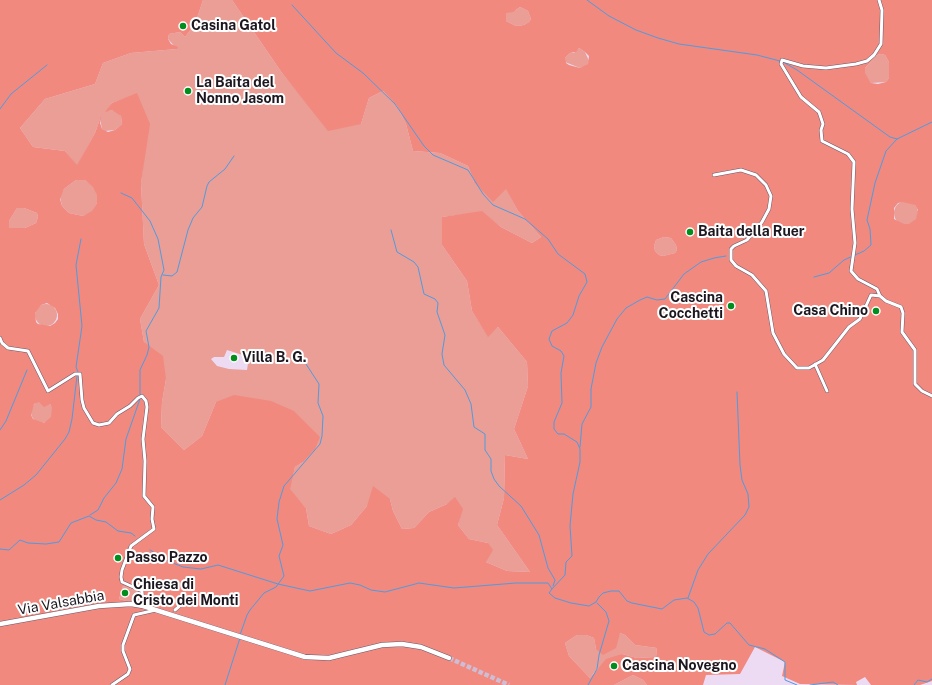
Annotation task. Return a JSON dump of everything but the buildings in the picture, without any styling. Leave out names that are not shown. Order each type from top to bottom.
[{"type":"main road","name":"Via Valsabbia","points":[[0,624],[99,606],[125,604],[143,606],[297,655],[312,658],[334,657],[382,645],[402,644],[421,647],[449,658]]},
{"type":"street","points":[[879,0],[882,10],[881,44],[874,55],[867,61],[826,68],[803,66],[783,60],[781,62],[782,68],[788,74],[801,97],[819,112],[823,124],[821,130],[822,141],[848,154],[854,162],[852,204],[855,243],[851,271],[858,279],[877,289],[880,296],[886,301],[901,307],[903,312],[902,332],[915,350],[915,384],[922,391],[932,396]]},
{"type":"street","points":[[714,175],[741,170],[756,176],[766,185],[771,196],[769,209],[762,222],[746,240],[737,244],[732,249],[731,260],[736,266],[752,275],[766,291],[774,333],[784,354],[797,368],[808,368],[824,360],[849,327],[860,319],[871,296],[880,296]]},
{"type":"street","points":[[0,338],[2,344],[8,348],[28,351],[48,391],[75,374],[80,374],[84,408],[93,423],[99,425],[109,423],[117,414],[142,396],[146,401],[148,407],[143,439],[145,460],[144,496],[153,507],[152,520],[154,529],[131,546],[121,577],[122,582],[142,591],[143,606]]},
{"type":"street","points":[[815,364],[827,391]]},
{"type":"street","points":[[175,610],[183,603]]},
{"type":"street","points":[[112,685],[128,674],[130,669],[123,651],[123,645],[134,615],[156,610]]},
{"type":"shaded area","points":[[0,0],[203,0],[195,24],[185,37],[180,32],[169,34],[168,39],[171,44],[178,47],[177,49],[131,53],[103,63],[95,84],[45,99],[20,128],[33,147],[65,151],[77,165],[95,133],[101,116],[100,123],[102,129],[108,132],[115,130],[122,124],[121,116],[112,110],[105,112],[112,103],[137,93],[150,124],[141,183],[144,244],[159,285],[140,319],[144,342],[163,356],[166,379],[162,402],[161,427],[184,450],[202,436],[216,402],[234,395],[271,401],[294,411],[320,437],[315,449],[303,462],[295,467],[290,489],[306,508],[309,526],[331,534],[351,525],[367,506],[373,486],[390,499],[393,511],[402,529],[414,528],[429,512],[447,504],[455,497],[463,509],[458,525],[469,539],[488,543],[493,550],[486,562],[507,571],[530,572],[497,525],[504,498],[505,455],[528,459],[514,429],[528,386],[527,362],[498,327],[488,337],[472,311],[467,281],[442,245],[442,217],[482,211],[501,227],[532,243],[541,237],[518,211],[506,189],[493,202],[474,182],[468,166],[440,153],[413,151],[406,124],[397,106],[383,91],[369,98],[361,124],[328,131],[282,73],[232,0],[932,0],[932,681],[920,685],[871,685],[865,677],[856,682],[857,685],[800,684],[782,676],[785,662],[755,647],[740,674],[706,675],[703,685],[647,685],[643,680],[633,675],[614,685],[0,685]],"holes":[[[520,7],[528,11],[531,19],[524,25],[516,26],[506,21],[506,13],[513,12]],[[579,48],[589,56],[588,64],[580,68],[569,65],[566,63],[565,58],[570,53],[576,52]],[[877,55],[885,55],[889,62],[889,78],[886,82],[878,84],[871,83],[865,73],[865,68]],[[76,180],[85,180],[93,187],[97,195],[97,203],[92,211],[83,216],[69,213],[62,206],[60,199],[64,189]],[[903,202],[915,205],[918,210],[916,219],[909,224],[904,224],[894,219],[894,208],[898,203]],[[17,208],[24,208],[37,213],[38,217],[36,223],[25,228],[9,228],[9,221]],[[664,237],[671,238],[676,245],[677,250],[675,253],[663,256],[659,255],[655,251],[654,246],[656,240]],[[47,303],[55,308],[58,314],[58,319],[55,323],[50,326],[38,324],[36,322],[35,313],[41,305]],[[39,402],[44,407],[50,404],[52,408],[51,417],[44,423],[33,419],[31,415],[34,404]],[[123,586],[138,591],[139,597],[137,599],[131,597],[130,602],[119,599]],[[620,633],[625,635],[635,645],[657,648],[656,657],[637,658],[622,654],[606,659],[590,678],[569,656],[565,643],[577,635],[586,635],[594,638],[596,649],[603,655],[616,648]]]},
{"type":"shaded area","points":[[203,0],[232,0],[282,73],[305,101],[361,124],[369,98],[383,91],[397,106],[406,124],[413,151],[440,153],[468,166],[474,182],[506,188],[518,211],[541,237],[532,243],[501,227],[482,212],[442,217],[442,245],[467,281],[472,311],[488,336],[498,327],[527,362],[528,386],[514,429],[528,459],[505,455],[504,498],[497,525],[530,572],[507,571],[486,562],[488,543],[469,539],[458,525],[462,509],[447,504],[429,512],[414,528],[402,529],[393,511],[390,499],[367,506],[351,525],[331,534],[309,526],[306,508],[289,489],[295,467],[303,462],[216,402],[202,436],[184,450],[161,427],[162,402],[166,379],[144,342],[140,319],[159,285],[144,244],[141,183],[144,158],[137,94],[112,103],[107,111],[112,110],[117,112],[121,116],[122,124],[115,130],[105,131],[102,129],[100,119],[95,133],[77,166],[65,151],[33,147],[20,128],[45,99],[95,84],[103,63],[131,53],[177,49],[168,39],[169,34],[180,32],[185,37],[195,24]],"holes":[[[227,350],[249,357],[247,370],[229,369],[217,366],[211,359],[214,357],[224,357]]]},
{"type":"shaded area","points":[[520,7],[528,11],[531,19],[529,22],[524,25],[516,26],[506,21],[506,12],[516,10]]},
{"type":"shaded area","points":[[579,48],[585,52],[589,61],[587,66],[580,68],[565,62],[565,58],[570,53],[574,53]]},
{"type":"shaded area","points":[[877,55],[885,55],[889,62],[889,78],[886,82],[871,83],[864,73],[865,68]]},
{"type":"shaded area","points":[[76,180],[85,180],[94,187],[97,194],[97,203],[92,212],[83,216],[69,213],[62,206],[60,197],[64,189]]},
{"type":"shaded area","points":[[906,201],[914,205],[918,213],[914,221],[906,225],[898,221],[894,213],[898,205]]},
{"type":"shaded area","points":[[17,208],[24,208],[37,213],[38,217],[36,223],[25,228],[9,228],[9,221]]},
{"type":"shaded area","points":[[664,237],[671,238],[676,245],[677,250],[675,253],[663,256],[659,255],[655,251],[654,246],[656,240]]},
{"type":"shaded area","points":[[42,304],[50,304],[57,311],[57,319],[50,326],[42,326],[35,319],[35,311]]},
{"type":"shaded area","points":[[42,401],[46,402],[52,408],[52,416],[46,422],[42,423],[38,422],[32,416],[31,412],[32,408],[38,402]]},
{"type":"shaded area","points":[[123,586],[138,591],[139,597],[130,602],[119,599]]},
{"type":"shaded area","points":[[620,633],[625,635],[635,645],[657,648],[656,657],[637,658],[622,654],[597,669],[590,678],[569,656],[565,643],[577,635],[586,635],[594,638],[596,649]]},
{"type":"shaded area","points":[[633,675],[643,680],[647,685],[614,685]]},
{"type":"waterway","points":[[587,0],[609,16],[636,30],[658,38],[679,44],[757,55],[780,61]]},
{"type":"waterway","points":[[292,5],[336,53],[363,73],[395,104],[424,146],[433,155],[468,170],[483,194],[493,205],[525,219],[548,239],[558,254],[585,274],[587,282],[579,296],[573,315],[567,323],[552,331],[549,339],[552,346],[561,351],[564,356],[561,373],[562,403],[554,422],[554,429],[558,434],[564,434],[577,442],[580,449],[580,462],[573,494],[570,526],[572,556],[566,562],[565,575],[552,589]]},
{"type":"waterway","points":[[783,62],[797,70],[890,137],[897,139]]},
{"type":"waterway","points":[[0,109],[11,94],[47,65]]},
{"type":"waterway","points":[[814,277],[829,273],[844,260],[864,251],[871,245],[870,229],[867,220],[875,183],[886,151],[897,139],[932,122]]},
{"type":"waterway","points":[[163,275],[172,276],[177,272],[188,230],[193,218],[202,207],[207,186],[209,182],[225,169],[234,156]]},
{"type":"waterway","points":[[121,193],[132,198],[150,221],[158,239],[164,270],[161,277],[159,308],[146,331],[149,347],[140,370],[140,395]]},
{"type":"waterway","points":[[391,230],[397,252],[414,262],[418,267],[424,294],[435,299],[438,303],[437,312],[445,335],[442,354],[444,365],[465,390],[471,404],[474,427],[485,434],[485,450],[491,459],[491,471],[494,479],[499,486],[521,506],[539,535],[548,568],[555,580],[553,586]]},
{"type":"waterway","points":[[78,372],[76,367],[82,326],[76,265],[81,239]]},
{"type":"waterway","points":[[580,447],[582,424],[591,407],[591,389],[596,363],[602,347],[617,319],[626,308],[647,297],[657,300],[665,299],[684,274],[701,262],[726,256]]},
{"type":"waterway","points":[[240,635],[250,610],[264,593],[276,587],[284,576],[279,556],[283,545],[277,519],[279,502],[284,486],[320,444],[322,436],[323,416],[318,403],[319,384],[304,361]]},
{"type":"waterway","points":[[0,430],[6,421],[27,370]]},
{"type":"waterway","points":[[0,500],[24,485],[36,475],[65,439],[69,432],[72,419],[77,376]]},
{"type":"waterway","points":[[688,598],[698,570],[708,554],[745,515],[749,507],[748,494],[742,480],[740,465],[737,392]]},
{"type":"waterway","points":[[90,515],[98,510],[104,498],[116,483],[122,469],[126,439],[140,399]]},
{"type":"waterway","points":[[0,549],[9,550],[20,540],[28,543],[46,544],[59,542],[71,523],[89,516],[96,520],[106,522],[118,531],[131,533],[135,536]]},
{"type":"waterway","points":[[150,550],[168,561],[183,567],[201,569],[218,565],[278,584],[310,591],[350,583],[360,585],[371,590],[385,592],[419,583],[454,588],[516,583],[548,583],[552,589],[549,593],[555,598],[571,603],[589,606],[596,602],[603,593],[611,591],[619,591],[627,601],[632,603],[662,609],[674,600],[687,598],[694,602],[698,608],[704,632],[709,635],[715,634],[727,623],[730,623],[749,645],[765,649],[785,662],[785,680],[797,685]]},
{"type":"waterway","points":[[588,685],[597,669],[599,655],[609,621],[606,612],[597,603]]},
{"type":"waterway","points":[[225,685],[240,638]]},
{"type":"waterway","points":[[914,685],[918,680],[927,682],[932,679]]},
{"type":"waterway","points":[[810,685],[833,682],[838,685]]},
{"type":"tunnel","points":[[449,658],[509,685]]},
{"type":"place","name":"Casina Gatol","points":[[183,26]]},
{"type":"place","name":"La Baita del Nonno Jasom","points":[[188,91]]},
{"type":"place","name":"Baita della Ruer","points":[[690,232]]},
{"type":"place","name":"Cascina Cocchetti","points":[[731,306]]},
{"type":"place","name":"Casa Chino","points":[[876,311]]},
{"type":"place","name":"Villa B. G.","points":[[234,358]]},
{"type":"place","name":"Passo Pazzo","points":[[118,558]]},
{"type":"place","name":"Chiesa di Cristo dei Monti","points":[[125,593]]},
{"type":"place","name":"Cascina Novegno","points":[[614,666]]}]
